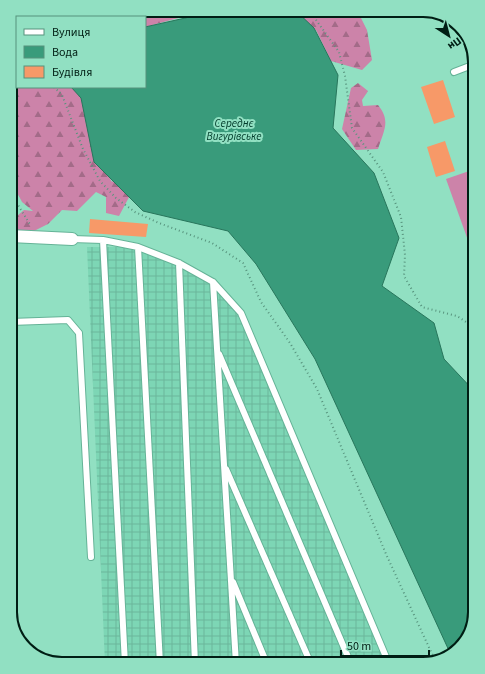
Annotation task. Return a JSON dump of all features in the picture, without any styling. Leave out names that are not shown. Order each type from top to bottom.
[{"type":"street","points":[[17,236],[72,239]]},
{"type":"lane","points":[[454,72],[468,67]]},
{"type":"lane","points":[[72,239],[103,240],[138,247],[179,264],[213,282],[242,313],[386,657]]},
{"type":"lane","points":[[103,240],[125,657]]},
{"type":"lane","points":[[138,247],[160,657]]},
{"type":"lane","points":[[179,264],[195,657]]},
{"type":"lane","points":[[213,282],[236,657]]},
{"type":"lane","points":[[17,322],[68,320],[79,333],[91,557]]},
{"type":"lane","points":[[217,350],[348,657]]},
{"type":"lane","points":[[224,465],[308,657]]},
{"type":"lane","points":[[231,577],[264,657]]},
{"type":"path","points":[[314,17],[339,52],[345,76],[352,128],[383,172],[401,217],[406,255],[404,276],[422,307],[457,316],[468,323]]},
{"type":"path","points":[[17,203],[38,237]]},
{"type":"shaded area","points":[[87,247],[138,247],[213,282],[241,313],[386,657],[105,657]]},
{"type":"green space","points":[[146,17],[182,17],[146,27]]},
{"type":"green space","points":[[296,17],[362,17],[367,30],[372,60],[362,70],[331,61],[316,30],[300,26]]},
{"type":"green space","points":[[358,83],[368,91],[362,100],[363,106],[378,105],[384,116],[385,126],[378,149],[356,150],[342,129],[351,88]]},
{"type":"green space","points":[[17,88],[96,88],[103,167],[112,182],[121,169],[136,184],[119,216],[106,213],[106,197],[96,192],[77,211],[62,210],[48,224],[28,234],[17,233],[17,216],[24,210],[33,211],[22,202],[17,192]]},
{"type":"green space","points":[[468,171],[468,240],[446,179]]},
{"type":"water","name":"Середнє Вигурівське","points":[[190,17],[302,17],[314,28],[338,75],[333,128],[374,173],[399,238],[382,286],[434,323],[444,359],[468,385],[468,618],[465,629],[459,639],[448,649],[315,359],[256,264],[228,231],[143,211],[94,162],[81,98],[72,88],[146,88],[146,27]]},
{"type":"building","points":[[443,80],[455,117],[434,124],[421,87]]},
{"type":"building","points":[[445,141],[455,171],[436,177],[427,147]]},
{"type":"building","points":[[90,219],[148,224],[146,237],[89,233]]}]
